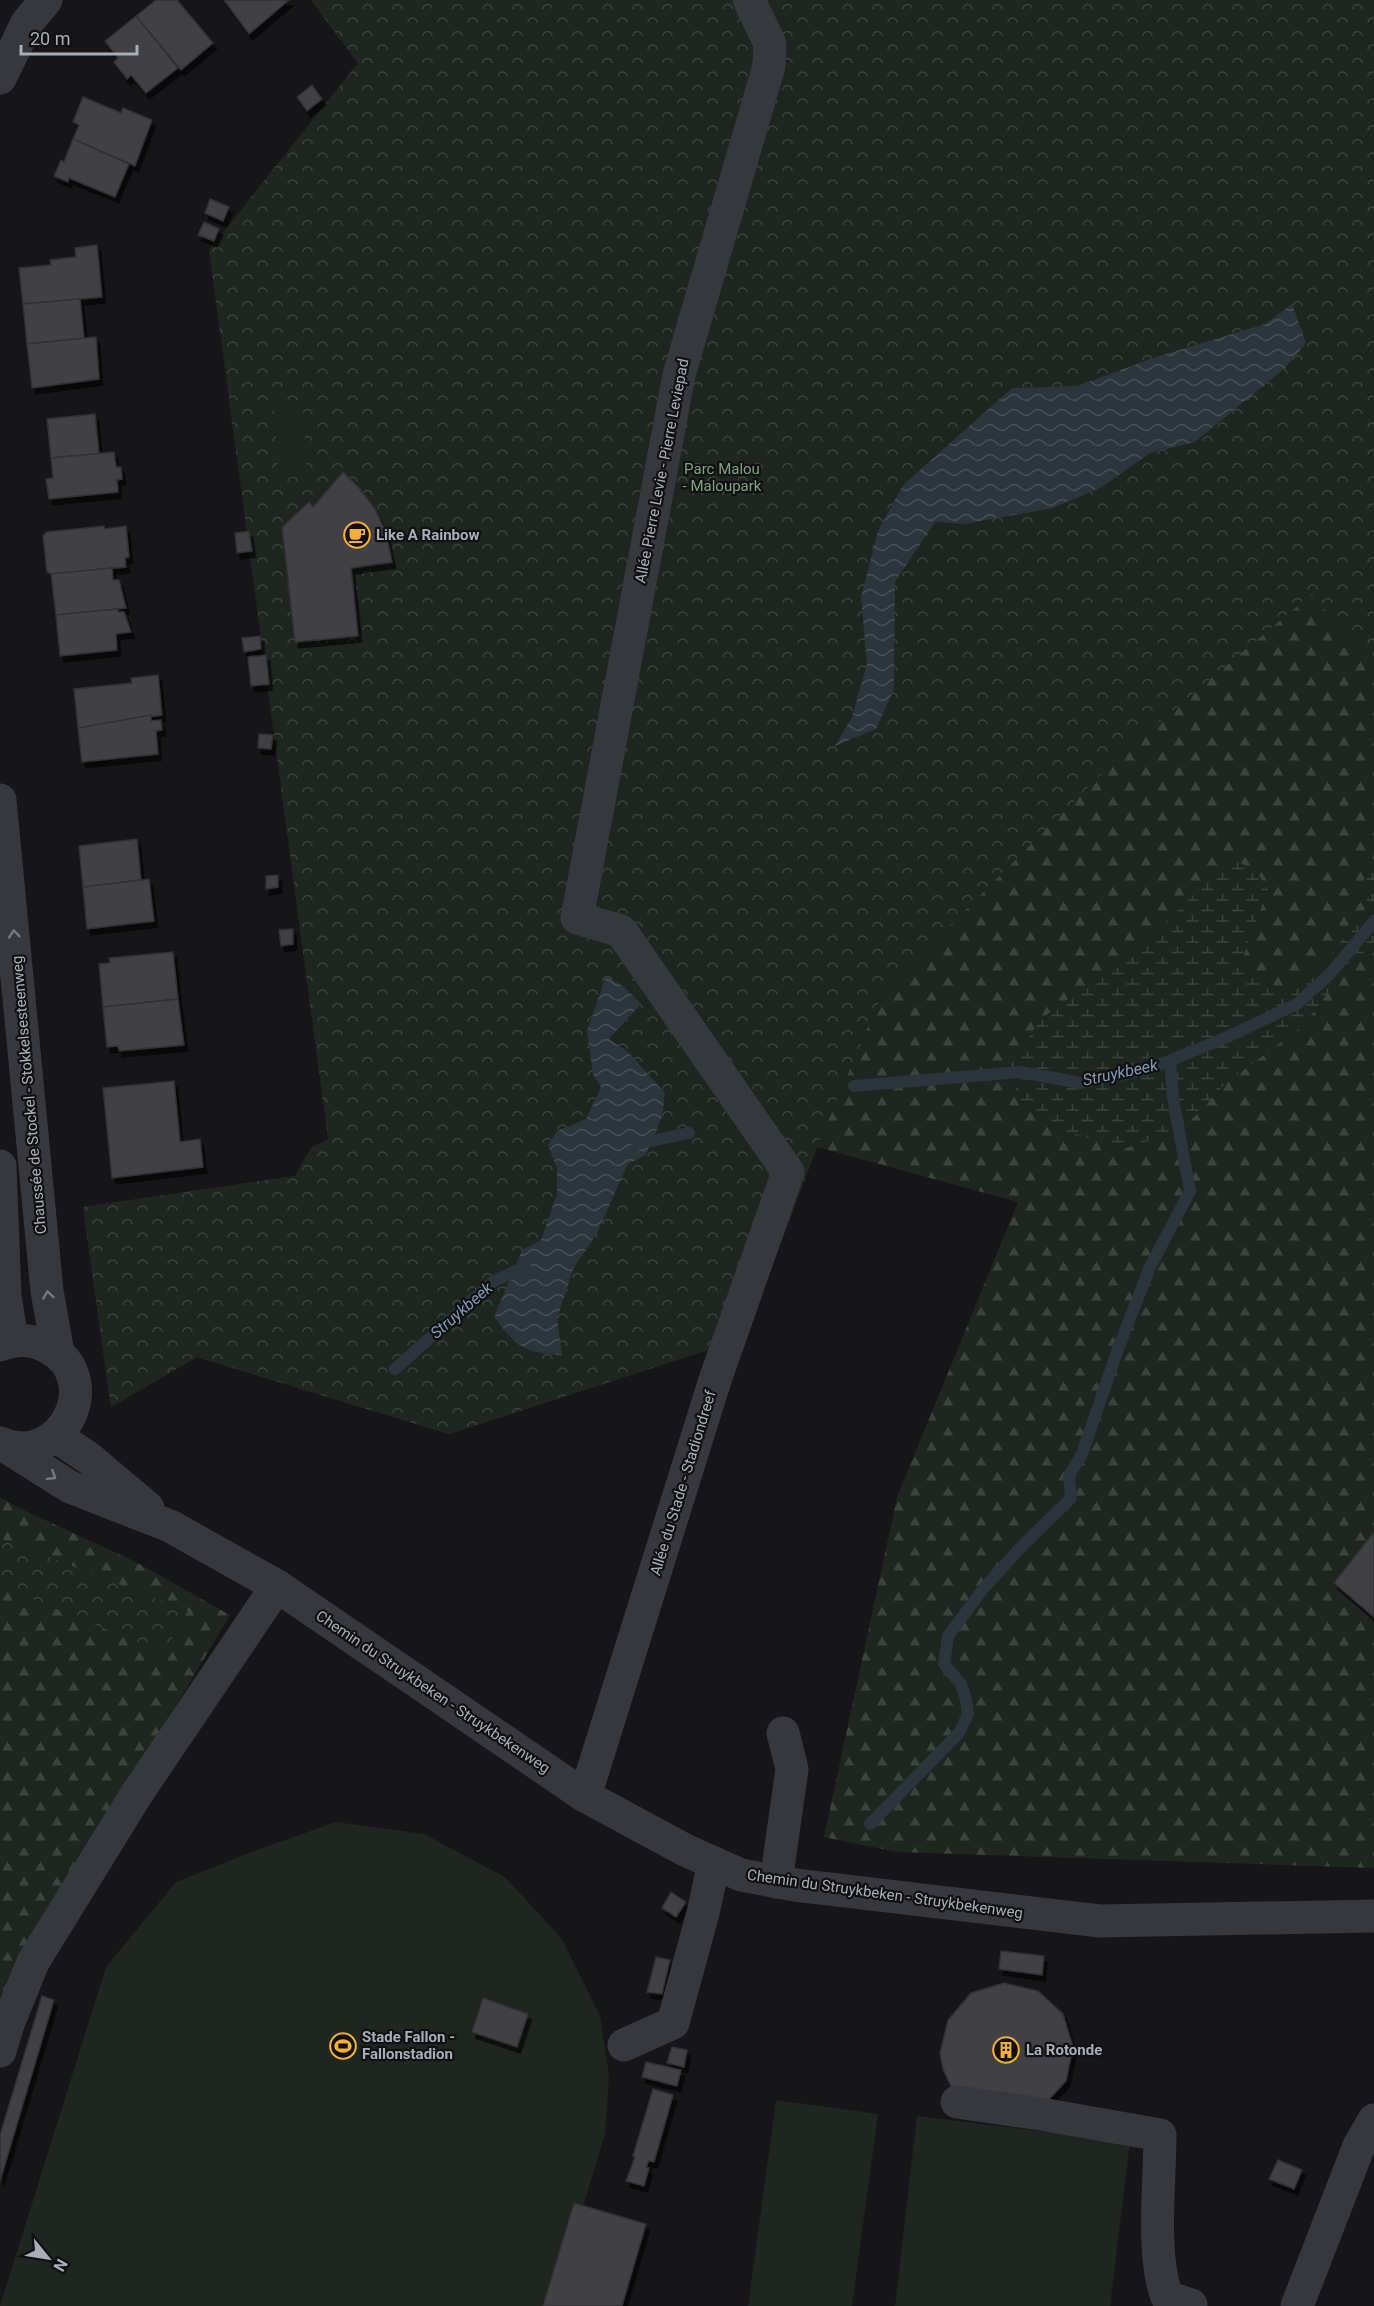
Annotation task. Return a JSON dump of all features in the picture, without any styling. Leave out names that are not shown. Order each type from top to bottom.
[{"type":"street","points":[[0,78],[27,23],[46,0]]},
{"type":"street","name":"Allée Pierre Levie - Pierre Leviepad","points":[[748,0],[770,44],[770,66],[679,375],[577,918],[621,931],[788,1172]]},
{"type":"street","name":"Chaussée de Stockel - Stokkelsesteenweg","points":[[0,800],[47,1291],[58,1353],[71,1371],[76,1394],[71,1417],[56,1436]]},
{"type":"street","points":[[0,1166],[6,1343],[36,1341],[58,1353]]},
{"type":"street","name":"Allée du Stade - Stadiondreef","points":[[585,1796],[715,1380],[788,1172]]},
{"type":"street","points":[[1,1444],[21,1448],[39,1445],[56,1436]]},
{"type":"street","name":"Chemin du Struykbeken - Struykbekenweg","points":[[56,1436],[90,1459],[170,1526]]},
{"type":"street","name":"Chemin du Struykbeken - Struykbekenweg","points":[[1,1444],[70,1487],[170,1526],[278,1586],[585,1796],[685,1850],[741,1875],[1100,1922],[1374,1916]]},
{"type":"street","points":[[0,2051],[8,2024],[33,1962],[136,1795],[278,1586]]},
{"type":"street","points":[[776,1881],[792,1769],[783,1733]]},
{"type":"street","points":[[624,2045],[673,2023],[704,1913],[714,1863]]},
{"type":"street","points":[[957,2102],[1160,2134],[1161,2280],[1167,2297],[1192,2306]]},
{"type":"street","points":[[1297,2306],[1359,2146],[1374,2120]]},
{"type":"green space","name":"Parc Malou - Maloupark","points":[[311,0],[1374,0],[1374,1868],[897,1852],[824,1837],[897,1497],[1018,1202],[817,1147],[745,1338],[449,1434],[197,1357],[111,1407],[83,1207],[295,1176],[311,1148],[328,1140],[358,63]]},
{"type":"green space","name":"Parc Malou - Maloupark","points":[[311,0],[1374,0],[1374,648],[1363,656],[1312,594],[1123,752],[882,994],[817,1147],[745,1338],[449,1434],[197,1357],[111,1407],[83,1207],[295,1176],[311,1148],[328,1139],[209,250],[358,63]]},
{"type":"green space","points":[[303,407],[307,476],[279,478],[274,409]]},
{"type":"green space","points":[[1374,852],[1374,949],[1340,977],[1303,1026],[1226,1083],[1181,1131],[1126,1148],[1054,1128],[1018,1098],[1010,1065],[1041,1019],[1087,985],[1113,959],[1134,954],[1207,881],[1238,862],[1255,870],[1268,889],[1239,968],[1271,991],[1289,993],[1327,961],[1367,906],[1362,885]]},
{"type":"green space","points":[[0,1497],[136,1562],[230,1615],[0,2001]]},
{"type":"green space","points":[[0,1538],[188,1611],[164,1653],[0,1586]]},
{"type":"green space","name":"Stade Fallon - Fallonstadion","points":[[336,1822],[424,1834],[505,1877],[562,1939],[600,2016],[609,2075],[605,2134],[553,2306],[0,2306],[106,1967],[176,1882]]},
{"type":"green space","points":[[776,2100],[878,2114],[852,2306],[748,2306]]},
{"type":"green space","points":[[917,2116],[1130,2142],[1110,2306],[895,2306]]},
{"type":"water","points":[[1292,304],[1306,343],[1286,367],[1195,442],[1150,453],[1102,487],[1053,508],[964,524],[935,522],[895,582],[894,689],[876,729],[835,746],[852,717],[867,664],[861,597],[878,531],[903,485],[1012,388],[1077,386],[1156,357],[1265,324]]},
{"type":"water","points":[[606,976],[624,987],[641,1004],[609,1039],[628,1052],[665,1093],[662,1117],[646,1155],[628,1164],[596,1235],[573,1269],[557,1319],[562,1355],[539,1352],[516,1342],[494,1317],[522,1250],[541,1240],[557,1194],[557,1168],[548,1145],[557,1131],[586,1119],[601,1087],[593,1074],[587,1031]]},
{"type":"building","points":[[156,0],[177,0],[213,43],[181,70],[136,16]]},
{"type":"building","points":[[224,0],[289,0],[249,34]]},
{"type":"building","points":[[136,16],[178,68],[146,93],[131,75],[127,79],[114,62],[118,58],[105,41]]},
{"type":"building","points":[[312,85],[322,99],[307,111],[297,97]]},
{"type":"building","points":[[83,97],[121,113],[123,108],[152,120],[135,166],[73,139],[79,125],[73,122]]},
{"type":"building","points":[[73,139],[129,164],[115,197],[69,178],[68,182],[54,176],[61,160],[64,162]]},
{"type":"building","points":[[210,199],[229,207],[223,221],[205,213]]},
{"type":"building","points":[[204,222],[219,229],[214,241],[198,235]]},
{"type":"building","points":[[97,245],[102,297],[23,304],[19,268],[51,265],[50,260],[76,257],[75,248]]},
{"type":"building","points":[[80,299],[84,338],[27,344],[23,304]]},
{"type":"building","points":[[96,337],[99,379],[32,388],[27,344]]},
{"type":"building","points":[[95,414],[99,454],[51,458],[47,419]]},
{"type":"building","points":[[114,452],[116,467],[121,467],[122,479],[117,480],[118,492],[49,499],[46,479],[53,478],[51,458]]},
{"type":"building","points":[[343,472],[375,509],[386,533],[392,562],[351,568],[358,636],[295,642],[282,527],[309,502],[313,507]]},
{"type":"building","points":[[104,526],[104,529],[126,526],[129,557],[125,558],[126,567],[51,574],[47,572],[43,536],[47,532]]},
{"type":"building","points":[[249,531],[252,551],[237,553],[235,533]]},
{"type":"building","points":[[112,568],[113,580],[119,580],[126,608],[56,615],[51,574]]},
{"type":"building","points":[[118,609],[118,612],[124,612],[131,632],[116,634],[117,650],[60,656],[56,615]]},
{"type":"building","points":[[260,636],[261,649],[244,652],[242,638]]},
{"type":"building","points":[[266,655],[269,684],[251,686],[248,657]]},
{"type":"building","points":[[158,675],[162,715],[78,728],[74,689],[132,683],[131,678]]},
{"type":"building","points":[[151,715],[151,721],[161,720],[162,730],[156,731],[158,754],[82,762],[78,728]]},
{"type":"building","points":[[259,734],[273,735],[271,749],[258,748]]},
{"type":"building","points":[[137,839],[141,880],[83,887],[79,846]]},
{"type":"building","points":[[278,875],[278,887],[266,889],[266,876]]},
{"type":"building","points":[[149,879],[154,921],[87,929],[83,887]]},
{"type":"building","points":[[293,929],[293,944],[281,946],[279,930]]},
{"type":"building","points":[[173,952],[178,999],[103,1007],[99,964],[110,963],[109,958]]},
{"type":"building","points":[[178,999],[184,1045],[119,1051],[118,1046],[107,1047],[103,1007]]},
{"type":"building","points":[[174,1081],[180,1142],[200,1139],[203,1167],[112,1178],[103,1088]]},
{"type":"building","points":[[1374,1532],[1374,1617],[1334,1583]]},
{"type":"building","points":[[671,1892],[686,1902],[676,1917],[662,1908]]},
{"type":"building","points":[[1001,1951],[1044,1956],[1042,1975],[999,1969]]},
{"type":"building","points":[[656,1957],[670,1960],[662,1994],[647,1992]]},
{"type":"building","name":"La Rotonde","points":[[1004,1983],[1038,1991],[1063,2014],[1073,2047],[1066,2081],[1043,2106],[960,2098],[943,2069],[940,2053],[948,2020],[971,1993]]},
{"type":"building","points":[[42,1996],[54,2000],[0,2181],[0,2135]]},
{"type":"building","points":[[483,1998],[528,2014],[517,2047],[472,2032]]},
{"type":"building","points":[[672,2047],[687,2050],[684,2067],[667,2063]]},
{"type":"building","points":[[646,2062],[681,2070],[677,2086],[642,2077]]},
{"type":"building","points":[[653,2089],[673,2095],[654,2162],[649,2161],[646,2167],[649,2168],[644,2186],[626,2181],[635,2157],[633,2156]]},
{"type":"building","points":[[1278,2160],[1302,2170],[1294,2189],[1269,2179]]},
{"type":"building","points":[[574,2203],[646,2224],[622,2306],[543,2306]]},
{"type":"waterway","name":"Struykbeek","points":[[854,1086],[1020,1072],[1081,1083],[1149,1069],[1225,1038],[1297,1004],[1330,974],[1374,921]]},
{"type":"waterway","points":[[870,1824],[959,1733],[968,1714],[961,1684],[944,1664],[948,1636],[983,1589],[1021,1547],[1071,1498],[1069,1476],[1082,1454],[1118,1349],[1150,1267],[1190,1191],[1173,1098],[1170,1061]]},
{"type":"waterway","name":"Struykbeek","points":[[637,1144],[689,1133]]},
{"type":"waterway","name":"Struykbeek","points":[[395,1369],[494,1281],[525,1267]]},
{"type":"place","name":"Like A Rainbow","points":[[357,535]]},
{"type":"place","name":"Stade Fallon - Fallonstadion","points":[[343,2046]]},
{"type":"place","name":"La Rotonde","points":[[1006,2050]]}]
